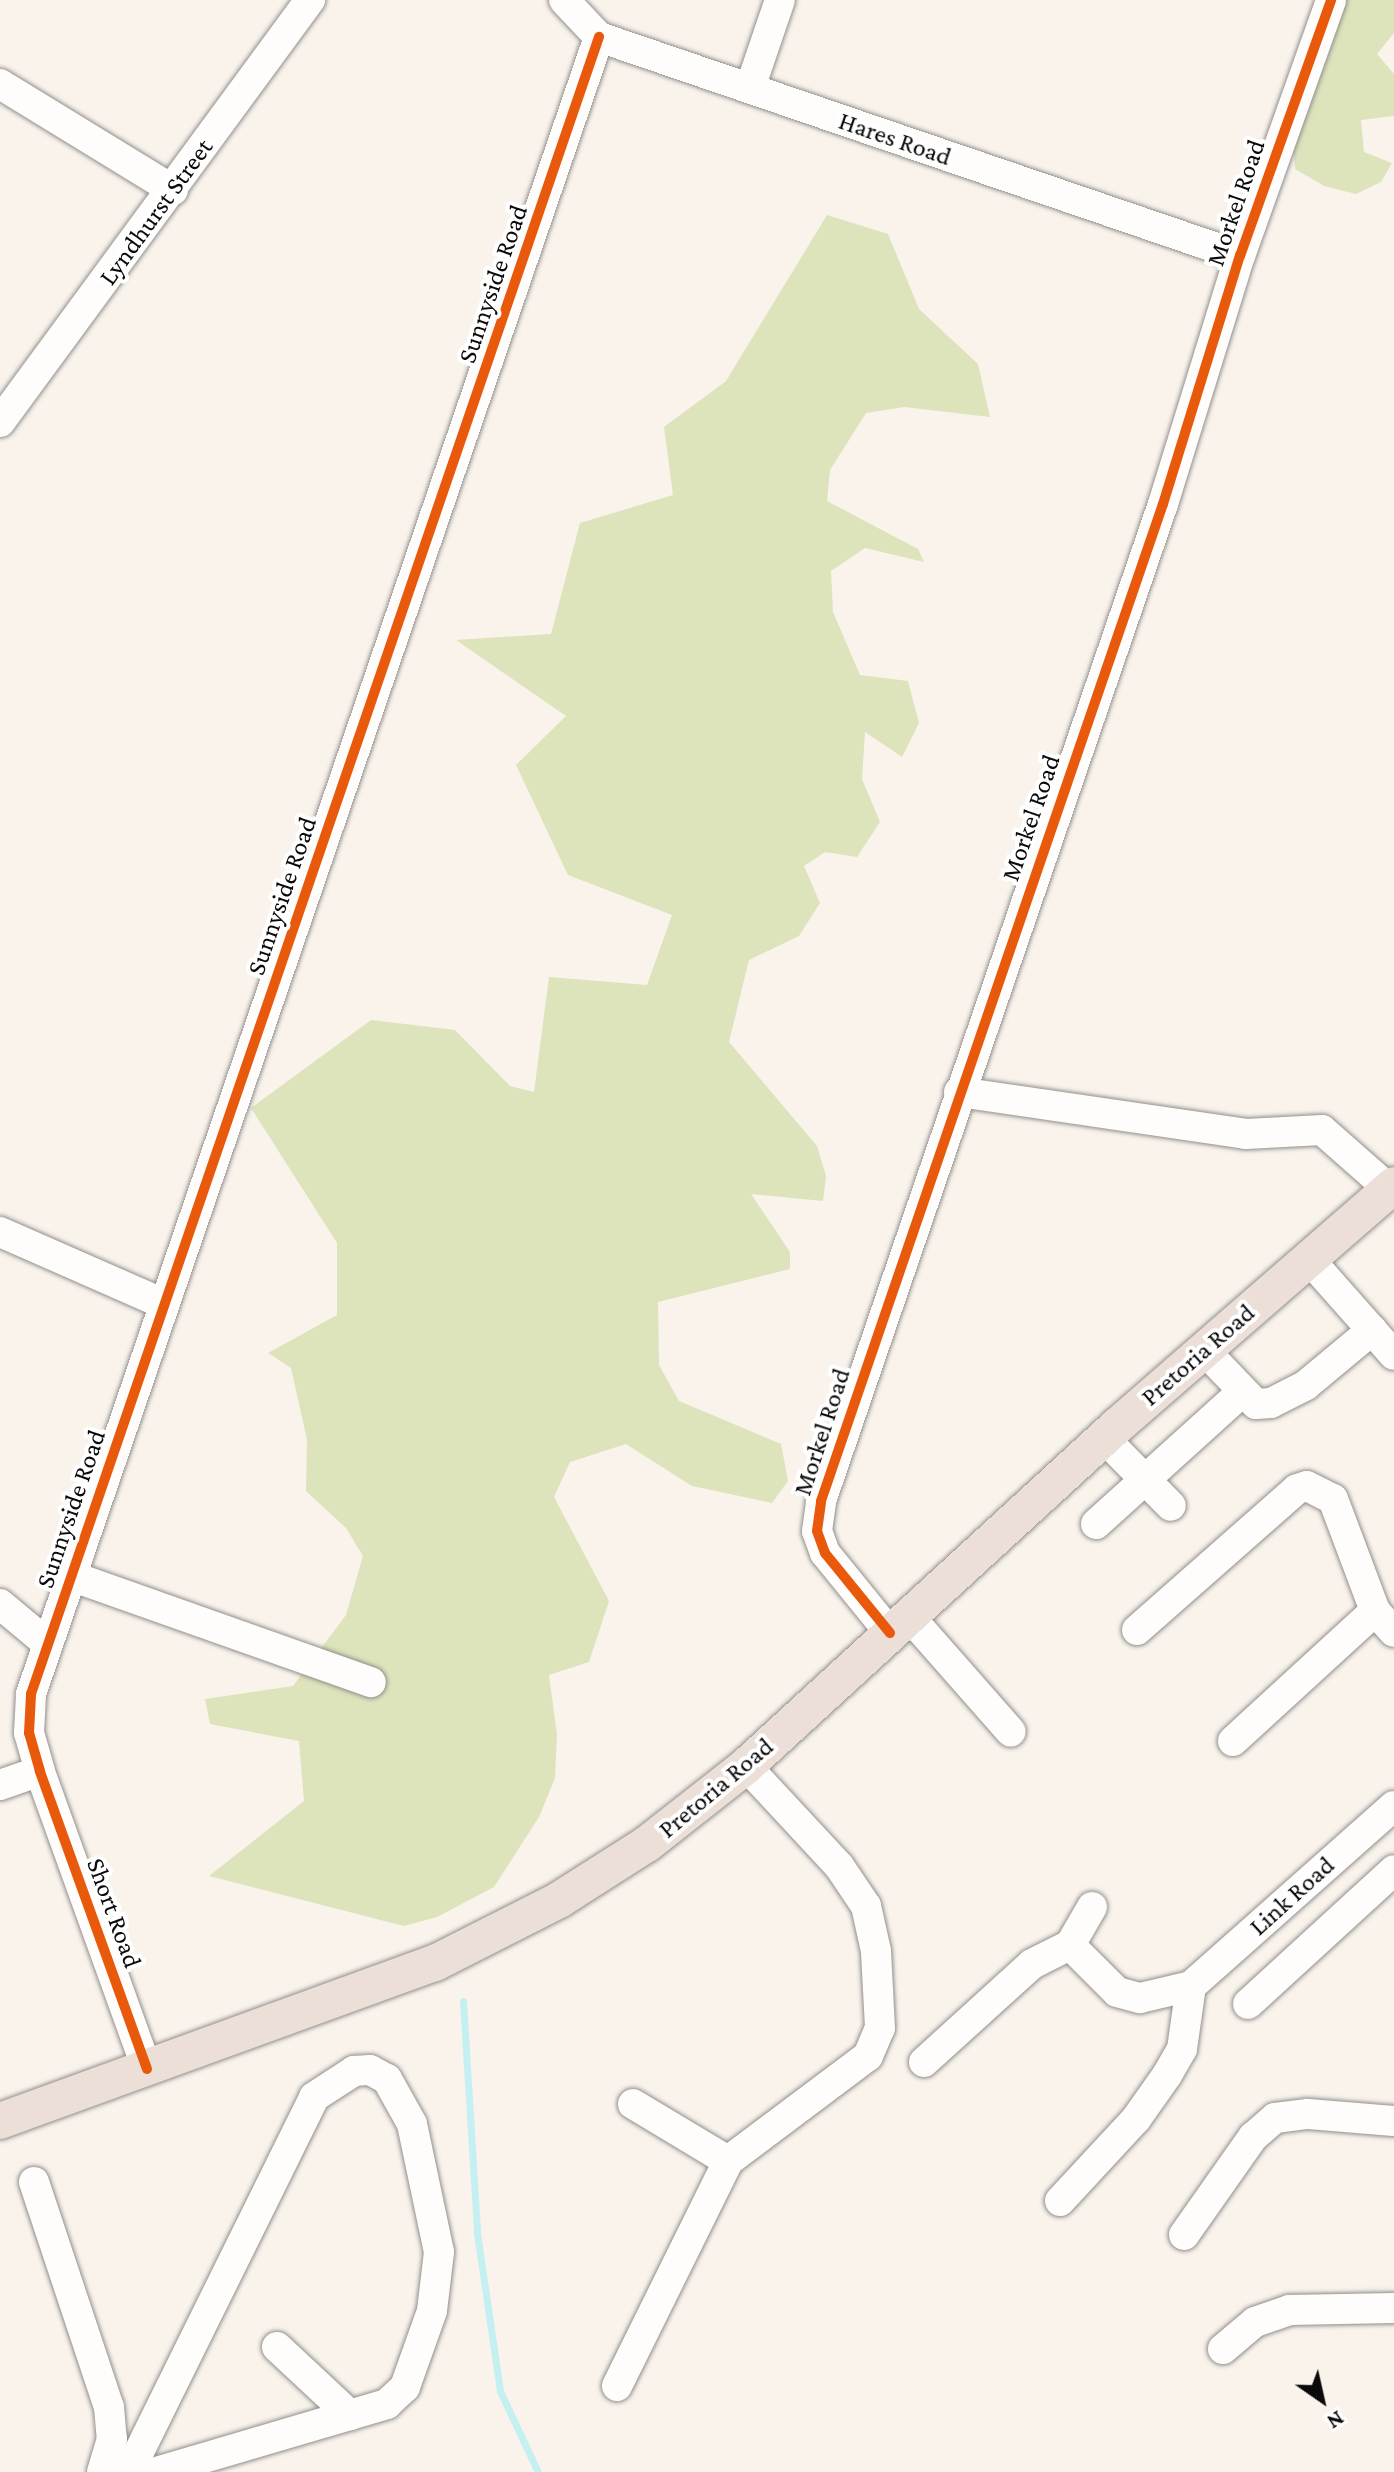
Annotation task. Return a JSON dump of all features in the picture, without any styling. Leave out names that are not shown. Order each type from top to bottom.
[{"type":"main road","name":"Pretoria Road","points":[[0,2121],[360,1993],[495,1935],[647,1844],[746,1766],[1104,1438],[1392,1187]]},
{"type":"street","name":"Lyndhurst Street","points":[[0,422],[310,0]]},
{"type":"street","name":"Hares Road","points":[[564,0],[599,37],[1240,256]]},
{"type":"street","points":[[750,88],[780,0]]},
{"type":"street","name":"Morkel Road","points":[[1011,1732],[825,1553],[818,1519],[959,1092],[1163,504],[1240,256],[1331,0]]},
{"type":"street","name":"Sunnyside Road","points":[[40,1771],[28,1718],[48,1644],[599,37]]},
{"type":"street","points":[[0,84],[173,190]]},
{"type":"street","points":[[959,1092],[1246,1134],[1322,1130],[1392,1187]]},
{"type":"street","points":[[0,1232],[164,1304]]},
{"type":"street","points":[[1309,1259],[1394,1355]]},
{"type":"street","points":[[1204,1350],[1256,1404],[1288,1397],[1372,1330]]},
{"type":"street","points":[[1096,1524],[1242,1392]]},
{"type":"street","points":[[1104,1438],[1171,1506]]},
{"type":"street","points":[[1137,1630],[1307,1486],[1333,1499],[1384,1621],[1233,1741]]},
{"type":"street","points":[[71,1576],[371,1682]]},
{"type":"street","points":[[0,1604],[48,1644]]},
{"type":"street","points":[[617,2386],[728,2161],[868,2056],[880,2028],[876,1951],[866,1906],[839,1866],[746,1766]]},
{"type":"street","points":[[0,1785],[40,1771]]},
{"type":"street","name":"Short Road","points":[[40,1771],[147,2069]]},
{"type":"street","name":"Link Road","points":[[1191,1986],[1394,1806]]},
{"type":"street","points":[[1248,2004],[1394,1870]]},
{"type":"street","points":[[924,2062],[1032,1964],[1070,1945],[1092,1907]]},
{"type":"street","points":[[1060,2201],[1136,2119],[1167,2075],[1182,2049],[1191,1986],[1140,1998],[1117,1992],[1070,1945]]},
{"type":"street","points":[[129,2472],[305,2111],[338,2077],[370,2070],[397,2088],[406,2107],[439,2252],[439,2277],[405,2387],[387,2404],[156,2472]]},
{"type":"street","points":[[633,2104],[728,2161]]},
{"type":"street","points":[[1184,2235],[1253,2137],[1275,2118],[1308,2114],[1394,2121]]},
{"type":"street","points":[[34,2182],[109,2407],[112,2439],[102,2472]]},
{"type":"street","points":[[1223,2349],[1255,2322],[1289,2310],[1394,2308]]},
{"type":"street","points":[[277,2347],[350,2415]]},
{"type":"green space","points":[[1344,0],[1394,0],[1394,33],[1377,54],[1394,74],[1394,116],[1361,120],[1364,152],[1392,163],[1381,182],[1356,194],[1324,186],[1295,169],[1292,138]]},
{"type":"green space","points":[[827,215],[888,234],[919,309],[978,364],[990,417],[904,407],[866,413],[830,470],[827,501],[918,549],[924,562],[865,548],[831,571],[833,612],[860,675],[908,681],[919,723],[902,757],[865,732],[862,779],[880,822],[857,857],[825,852],[804,866],[820,903],[799,936],[749,960],[729,1042],[817,1146],[826,1176],[823,1201],[751,1194],[790,1252],[790,1269],[658,1302],[659,1365],[679,1401],[781,1444],[788,1481],[772,1503],[692,1486],[626,1444],[570,1462],[554,1497],[609,1601],[589,1662],[549,1675],[557,1735],[555,1778],[539,1817],[494,1887],[437,1917],[404,1926],[209,1876],[304,1801],[299,1741],[210,1724],[205,1699],[293,1686],[346,1615],[363,1556],[346,1528],[306,1491],[307,1440],[291,1368],[268,1353],[337,1315],[337,1243],[251,1108],[371,1020],[455,1030],[510,1086],[534,1092],[549,977],[647,985],[672,915],[568,875],[516,765],[566,716],[456,640],[551,634],[580,523],[673,495],[664,427],[726,381]]},
{"type":"waterway","points":[[463,2001],[477,2233],[500,2391],[538,2472]]},
{"type":"cycle path","points":[[890,1633],[825,1553],[817,1531],[821,1501],[1163,504],[1240,256],[1331,0]]},
{"type":"cycle path","points":[[147,2069],[40,1771],[29,1733],[31,1694],[599,37]]}]
